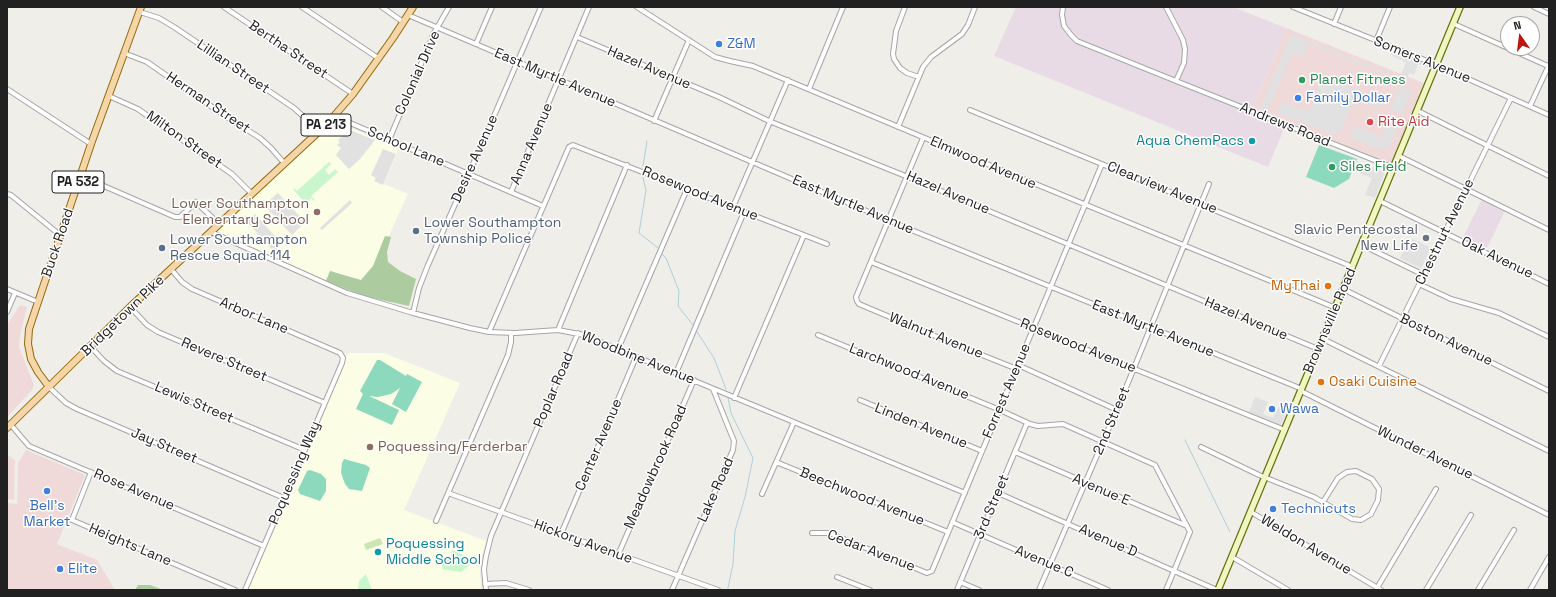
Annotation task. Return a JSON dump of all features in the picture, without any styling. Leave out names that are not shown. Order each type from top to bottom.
[{"type":"main road","name":"Bridgetown Pike","points":[[9,427],[130,307],[318,133],[353,94],[413,7]]},
{"type":"main road","name":"Buck Road","points":[[49,387],[34,366],[29,352],[29,329],[91,144],[140,9]]},
{"type":"street","name":"Bertha Street","points":[[224,7],[353,94]]},
{"type":"street","points":[[302,7],[378,58]]},
{"type":"street","points":[[382,7],[403,22]]},
{"type":"street","name":"Colonial Drive","points":[[389,140],[437,28],[449,7]]},
{"type":"street","points":[[476,44],[492,7]]},
{"type":"street","name":"Desire Avenue","points":[[413,313],[423,276],[541,7]]},
{"type":"street","name":"Anna Avenue","points":[[511,192],[590,7]]},
{"type":"street","name":"Elmwood Avenue","points":[[637,7],[715,56],[753,66],[788,80],[923,138],[1336,308]]},
{"type":"street","points":[[809,89],[843,7]]},
{"type":"street","points":[[905,7],[896,31],[893,54],[896,64],[902,70],[919,77]]},
{"type":"street","points":[[898,127],[923,67],[931,57],[962,34],[968,25],[975,7]]},
{"type":"street","name":"Andrews Road","points":[[1063,7],[1062,15],[1064,26],[1070,35],[1077,41],[1176,82],[1394,168]]},
{"type":"street","points":[[1166,7],[1183,40],[1185,49],[1184,63],[1176,82]]},
{"type":"street","name":"Somers Avenue","points":[[1294,7],[1436,65],[1549,115]]},
{"type":"street","points":[[1334,24],[1341,7]]},
{"type":"street","points":[[1376,41],[1390,7]]},
{"type":"street","name":"Brownsville Road","points":[[1218,590],[1460,7]]},
{"type":"street","points":[[1534,7],[1549,14]]},
{"type":"street","name":"Lillian Street","points":[[140,9],[164,21],[294,108],[318,133]]},
{"type":"street","name":"East Myrtle Avenue","points":[[408,15],[889,220],[1301,390]]},
{"type":"street","points":[[1454,24],[1548,65],[1530,106]]},
{"type":"street","name":"Hazel Avenue","points":[[577,38],[719,97],[769,121],[908,176],[1318,349]]},
{"type":"street","points":[[654,120],[689,40]]},
{"type":"street","name":"Herman Street","points":[[124,53],[147,62],[260,138],[285,164]]},
{"type":"street","points":[[733,207],[788,80]]},
{"type":"street","points":[[7,89],[91,144]]},
{"type":"street","name":"Milton Street","points":[[109,96],[138,109],[232,174],[252,194]]},
{"type":"street","name":"Chestnut Avenue","points":[[1379,366],[1512,98]]},
{"type":"street","name":"Clearview Avenue","points":[[970,110],[1353,266]]},
{"type":"street","points":[[1418,111],[1549,176]]},
{"type":"street","name":"School Lane","points":[[334,116],[543,206]]},
{"type":"street","points":[[871,262],[923,138]]},
{"type":"street","name":"Rosewood Avenue","points":[[543,206],[569,147],[573,144],[827,244]]},
{"type":"street","points":[[1399,156],[1549,230]]},
{"type":"street","name":"Forrest Avenue","points":[[930,572],[1000,410],[1102,164]]},
{"type":"street","name":"Poplar Road","points":[[558,330],[627,165]]},
{"type":"street","points":[[81,176],[175,217],[180,217],[186,213],[196,202],[219,224]]},
{"type":"street","name":"2nd Street","points":[[1039,590],[1117,410],[1210,184]]},
{"type":"street","points":[[618,349],[686,189]]},
{"type":"street","points":[[7,194],[11,195],[60,235]]},
{"type":"street","name":"Oak Avenue","points":[[1380,201],[1549,284]]},
{"type":"street","points":[[489,332],[543,206]]},
{"type":"street","points":[[676,373],[744,212]]},
{"type":"street","name":"Woodbine Avenue","points":[[211,232],[347,293],[413,313],[489,332],[511,333],[558,330],[578,333],[965,492]]},
{"type":"street","points":[[734,398],[804,235]]},
{"type":"street","points":[[1362,245],[1424,275]]},
{"type":"street","name":"Rosewood Avenue","points":[[871,262],[1285,430]]},
{"type":"street","name":"Walnut Avenue","points":[[871,262],[856,297],[860,304],[947,341],[1017,367],[1117,410]]},
{"type":"street","name":"Arbor Lane","points":[[171,268],[182,282],[198,293],[342,355]]},
{"type":"street","points":[[1419,284],[1451,300],[1499,313],[1549,337]]},
{"type":"street","points":[[7,289],[38,302]]},
{"type":"street","name":"Boston Avenue","points":[[1343,289],[1549,391]]},
{"type":"street","points":[[7,312],[15,293]]},
{"type":"street","name":"Revere Street","points":[[130,307],[147,325],[158,332],[325,403]]},
{"type":"street","points":[[436,521],[508,355],[511,342],[511,333]]},
{"type":"street","name":"Poplar Road","points":[[501,512],[578,333]]},
{"type":"street","name":"Larchwood Avenue","points":[[818,335],[1000,410],[1027,423],[1038,426],[1063,424],[1155,465],[1187,526]]},
{"type":"street","points":[[1322,339],[1549,451]]},
{"type":"street","name":"Lewis Street","points":[[90,346],[104,361],[117,370],[305,450]]},
{"type":"street","name":"Poquessing Way","points":[[245,590],[342,363],[342,355]]},
{"type":"street","name":"Center Avenue","points":[[561,534],[636,357]]},
{"type":"street","name":"Meadowbrook Road","points":[[618,554],[694,380]]},
{"type":"street","name":"Jay Street","points":[[49,387],[66,403],[77,409],[284,498]]},
{"type":"street","name":"Lake Road","points":[[672,590],[734,446],[732,436],[713,389]]},
{"type":"street","name":"Wunder Avenue","points":[[1301,390],[1549,515]]},
{"type":"street","name":"Linden Avenue","points":[[860,400],[982,451]]},
{"type":"street","points":[[762,494],[794,422]]},
{"type":"street","name":"3rd Street","points":[[957,590],[1027,423]]},
{"type":"street","name":"Rose Avenue","points":[[9,427],[29,446],[264,546]]},
{"type":"street","points":[[1201,447],[1265,477],[1308,494],[1349,518],[1361,520],[1368,517],[1374,511],[1379,497],[1379,489],[1372,479],[1356,471],[1347,472],[1338,478],[1323,502]]},
{"type":"street","name":"Avenue E","points":[[1015,452],[1187,526]]},
{"type":"street","name":"Beechwood Avenue","points":[[776,462],[948,532]]},
{"type":"street","name":"Heights Lane","points":[[91,472],[72,520],[235,590]]},
{"type":"street","points":[[1379,589],[1436,489]]},
{"type":"street","name":"Hickory Avenue","points":[[448,493],[718,590]]},
{"type":"street","name":"Avenue D","points":[[998,493],[1218,590]]},
{"type":"street","points":[[486,590],[484,569],[487,551],[491,536],[501,512]]},
{"type":"street","name":"Weldon Avenue","points":[[1251,512],[1379,589]]},
{"type":"street","points":[[1426,590],[1471,516]]},
{"type":"street","points":[[952,522],[980,534]]},
{"type":"street","points":[[1166,590],[1189,534],[1189,529],[1187,526]]},
{"type":"street","points":[[1478,590],[1514,530]]},
{"type":"street","name":"Cedar Avenue","points":[[812,532],[829,533],[927,573],[930,572]]},
{"type":"street","name":"Avenue C","points":[[980,534],[1108,590]]},
{"type":"street","points":[[1232,556],[1288,590]]},
{"type":"street","points":[[1530,590],[1549,557]]},
{"type":"street","points":[[837,577],[870,590]]},
{"type":"street","points":[[960,582],[979,590]]},
{"type":"street","points":[[485,584],[506,583],[529,590]]},
{"type":"shaded area","points":[[1016,7],[1233,7],[1286,28],[1250,115],[1284,129],[1268,167],[994,56]]},
{"type":"shaded area","points":[[1286,28],[1424,83],[1391,164],[1253,108]]},
{"type":"shaded area","points":[[1291,34],[1392,75],[1392,77],[1309,44],[1303,57],[1292,53],[1267,113],[1260,110]]},
{"type":"shaded area","points":[[1394,50],[1408,56],[1406,62],[1392,56]]},
{"type":"shaded area","points":[[1409,56],[1430,65],[1428,68],[1418,64],[1414,75],[1409,73],[1408,77],[1401,74]]},
{"type":"shaded area","points":[[1323,78],[1381,101],[1378,108],[1354,98],[1340,133],[1336,131],[1334,135],[1278,113],[1282,102],[1309,112]]},
{"type":"shaded area","points":[[1400,86],[1412,92],[1402,114],[1390,109]]},
{"type":"shaded area","name":"Lower Southampton Elementary School","points":[[334,121],[399,148],[384,184],[408,194],[366,286],[330,270],[325,281],[215,231]]},
{"type":"shaded area","points":[[1387,122],[1398,126],[1389,148],[1385,147],[1384,151],[1349,137],[1354,126],[1379,136],[1378,139],[1385,137],[1382,135]]},
{"type":"shaded area","points":[[352,131],[375,140],[360,159],[349,169],[336,155],[341,148],[337,145],[340,142],[338,141],[340,138]]},
{"type":"shaded area","points":[[383,149],[396,154],[383,185],[374,181],[376,178],[371,175]]},
{"type":"shaded area","points":[[1356,161],[1385,172],[1375,198],[1365,195],[1372,178],[1356,172],[1357,169],[1353,167]]},
{"type":"shaded area","points":[[278,193],[305,222],[292,235],[264,205]]},
{"type":"shaded area","points":[[1482,199],[1505,211],[1487,248],[1463,237]]},
{"type":"shaded area","points":[[350,200],[352,203],[322,230],[320,228]]},
{"type":"shaded area","points":[[255,214],[282,244],[274,252],[247,222]]},
{"type":"shaded area","points":[[1413,239],[1431,248],[1421,268],[1400,258],[1409,241],[1411,242]]},
{"type":"shaded area","points":[[20,305],[27,307],[19,347],[34,385],[32,390],[7,417],[7,325]]},
{"type":"shaded area","name":"Poquessing/Ferderbar","points":[[348,353],[384,353],[460,383],[404,510],[486,541],[481,560],[481,590],[247,590]]},
{"type":"shaded area","points":[[1255,397],[1268,402],[1263,414],[1273,418],[1279,406],[1287,409],[1281,425],[1249,412]]},
{"type":"shaded area","points":[[26,450],[85,475],[57,544],[97,560],[115,590],[7,590],[7,503],[17,504],[18,463]]},
{"type":"shaded area","points":[[7,455],[15,460],[14,500],[7,499]]},
{"type":"green space","name":"Siles Field","points":[[1319,145],[1357,159],[1349,179],[1334,188],[1306,177]]},
{"type":"green space","points":[[329,162],[331,164],[325,170],[329,175],[335,169],[338,172],[311,196],[315,200],[314,201],[311,198],[305,203],[293,189],[294,188],[297,191]]},
{"type":"green space","points":[[385,236],[391,237],[387,252],[388,262],[400,271],[416,279],[409,306],[363,296],[326,281],[330,271],[361,280],[373,266]]},
{"type":"green space","points":[[377,360],[380,360],[406,376],[407,374],[422,382],[406,412],[392,404],[400,388],[391,394],[378,397],[369,396],[399,410],[392,425],[356,409],[363,394],[360,391]]},
{"type":"green space","points":[[344,459],[366,465],[370,468],[362,491],[349,489],[345,484],[341,473]]},
{"type":"green space","points":[[310,470],[321,474],[326,479],[326,491],[320,501],[300,494],[298,490],[307,471]]},
{"type":"green space","points":[[380,538],[383,544],[366,550],[364,544]]},
{"type":"green space","points":[[452,550],[473,559],[472,563],[461,572],[442,569],[443,559],[445,556],[450,557]]},
{"type":"green space","points":[[366,574],[372,590],[358,590],[359,581]]},
{"type":"green space","points":[[138,585],[150,585],[163,590],[135,590]]},
{"type":"waterway","points":[[643,166],[647,141]]},
{"type":"waterway","points":[[642,174],[646,190],[639,233],[658,248]]},
{"type":"waterway","points":[[662,254],[666,258],[679,291],[678,306],[693,325]]},
{"type":"waterway","points":[[697,332],[714,358],[726,389]]},
{"type":"waterway","points":[[728,397],[731,413],[753,458],[745,497],[735,531],[733,564],[728,588]]},
{"type":"waterway","points":[[1185,440],[1230,532]]},
{"type":"place","name":"Z&M","points":[[719,44]]},
{"type":"place","name":"Planet Fitness","points":[[1302,80]]},
{"type":"place","name":"Family Dollar","points":[[1298,98]]},
{"type":"place","name":"Rite Aid","points":[[1370,122]]},
{"type":"place","name":"Aqua ChemPacs","points":[[1252,141]]},
{"type":"place","name":"Siles Field","points":[[1332,167]]},
{"type":"place","name":"Lower Southampton Elementary School","points":[[317,212]]},
{"type":"place","name":"Lower Southampton Township Police","points":[[416,231]]},
{"type":"place","name":"Slavic Pentecostal New Life","points":[[1426,238]]},
{"type":"place","name":"Lower Southampton Rescue Squad 114","points":[[162,248]]},
{"type":"place","name":"MyThai","points":[[1328,286]]},
{"type":"place","name":"Osaki Cuisine","points":[[1321,382]]},
{"type":"place","name":"Wawa","points":[[1272,409]]},
{"type":"place","name":"Poquessing/Ferderbar","points":[[370,447]]},
{"type":"place","name":"Bell's Market","points":[[47,491]]},
{"type":"place","name":"Technicuts","points":[[1273,509]]},
{"type":"place","name":"Poquessing Middle School","points":[[378,552]]},
{"type":"place","name":"Elite","points":[[60,569]]}]
